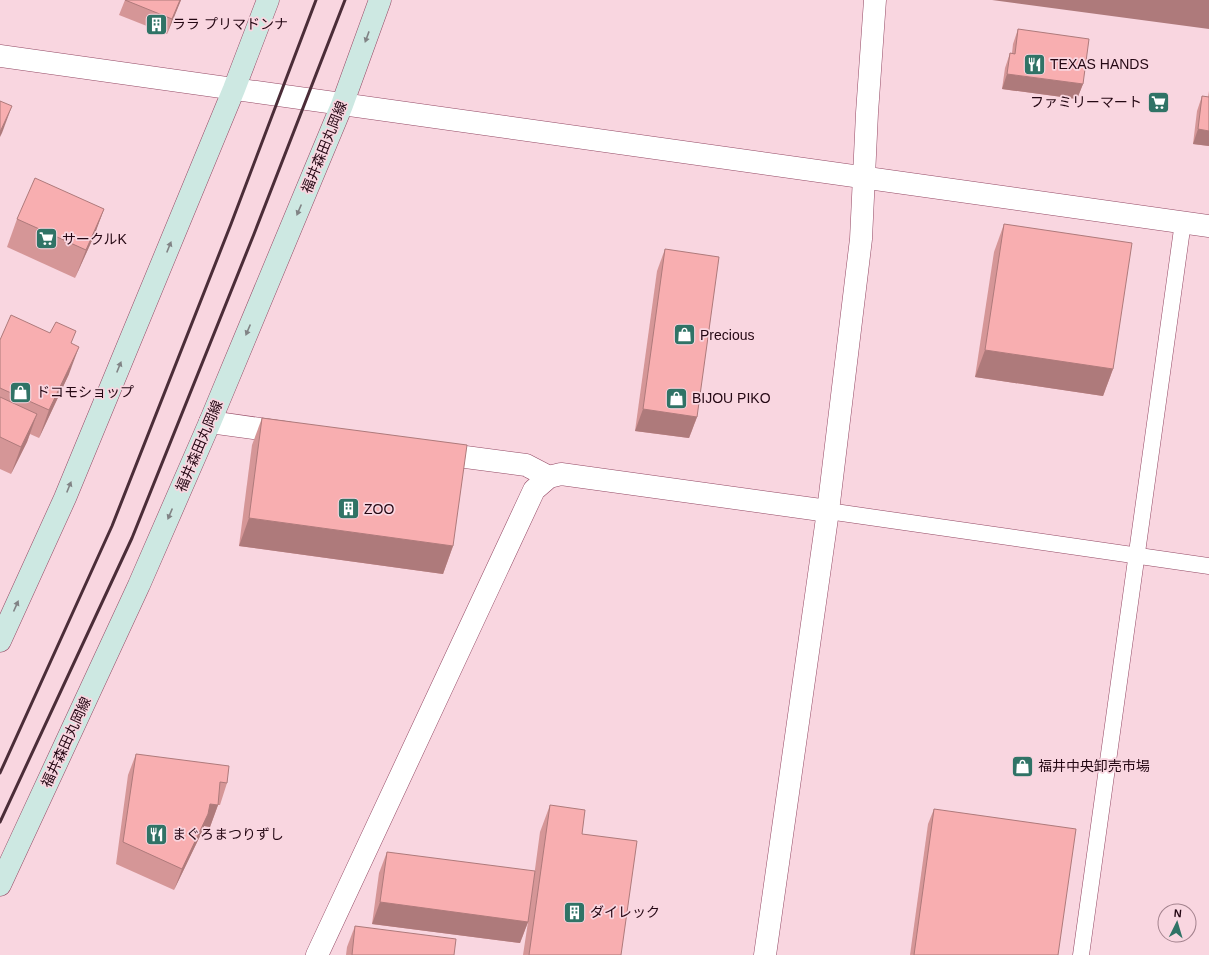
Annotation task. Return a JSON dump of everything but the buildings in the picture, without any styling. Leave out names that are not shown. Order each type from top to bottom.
[{"type":"main road","points":[[0,642],[65,498],[234,89],[268,0]]},
{"type":"main road","name":"福井森田丸岡線","points":[[0,885],[139,585],[210,422],[342,105],[380,0]]},
{"type":"street","points":[[765,955],[828,511],[861,239],[867,113],[875,0]]},
{"type":"street","points":[[0,56],[1209,226]]},
{"type":"street","points":[[210,422],[305,435]]},
{"type":"street","points":[[415,450],[526,465],[549,477]]},
{"type":"street","points":[[317,955],[534,490],[549,477],[562,474],[828,511]]},
{"type":"lane","points":[[1081,955],[1183,222]]},
{"type":"lane","points":[[828,511],[1209,566]]},
{"type":"railway","points":[[0,773],[112,526],[231,224],[316,0]]},
{"type":"railway","points":[[0,822],[132,538],[254,234],[345,0]]},
{"type":"place","name":"ララ プリマドンナ","points":[[157,24]]},
{"type":"place","name":"TEXAS HANDS","points":[[1034,64]]},
{"type":"place","name":"ファミリーマート","points":[[1158,102]]},
{"type":"place","name":"サークルK","points":[[47,239]]},
{"type":"place","name":"Precious","points":[[684,335]]},
{"type":"place","name":"ドコモショップ","points":[[21,392]]},
{"type":"place","name":"BIJOU PIKO","points":[[676,398]]},
{"type":"place","name":"ZOO","points":[[348,509]]},
{"type":"place","name":"福井中央卸売市場","points":[[1023,766]]},
{"type":"place","name":"まぐろまつりずし","points":[[157,834]]},
{"type":"place","name":"ダイレック","points":[[575,912]]}]
